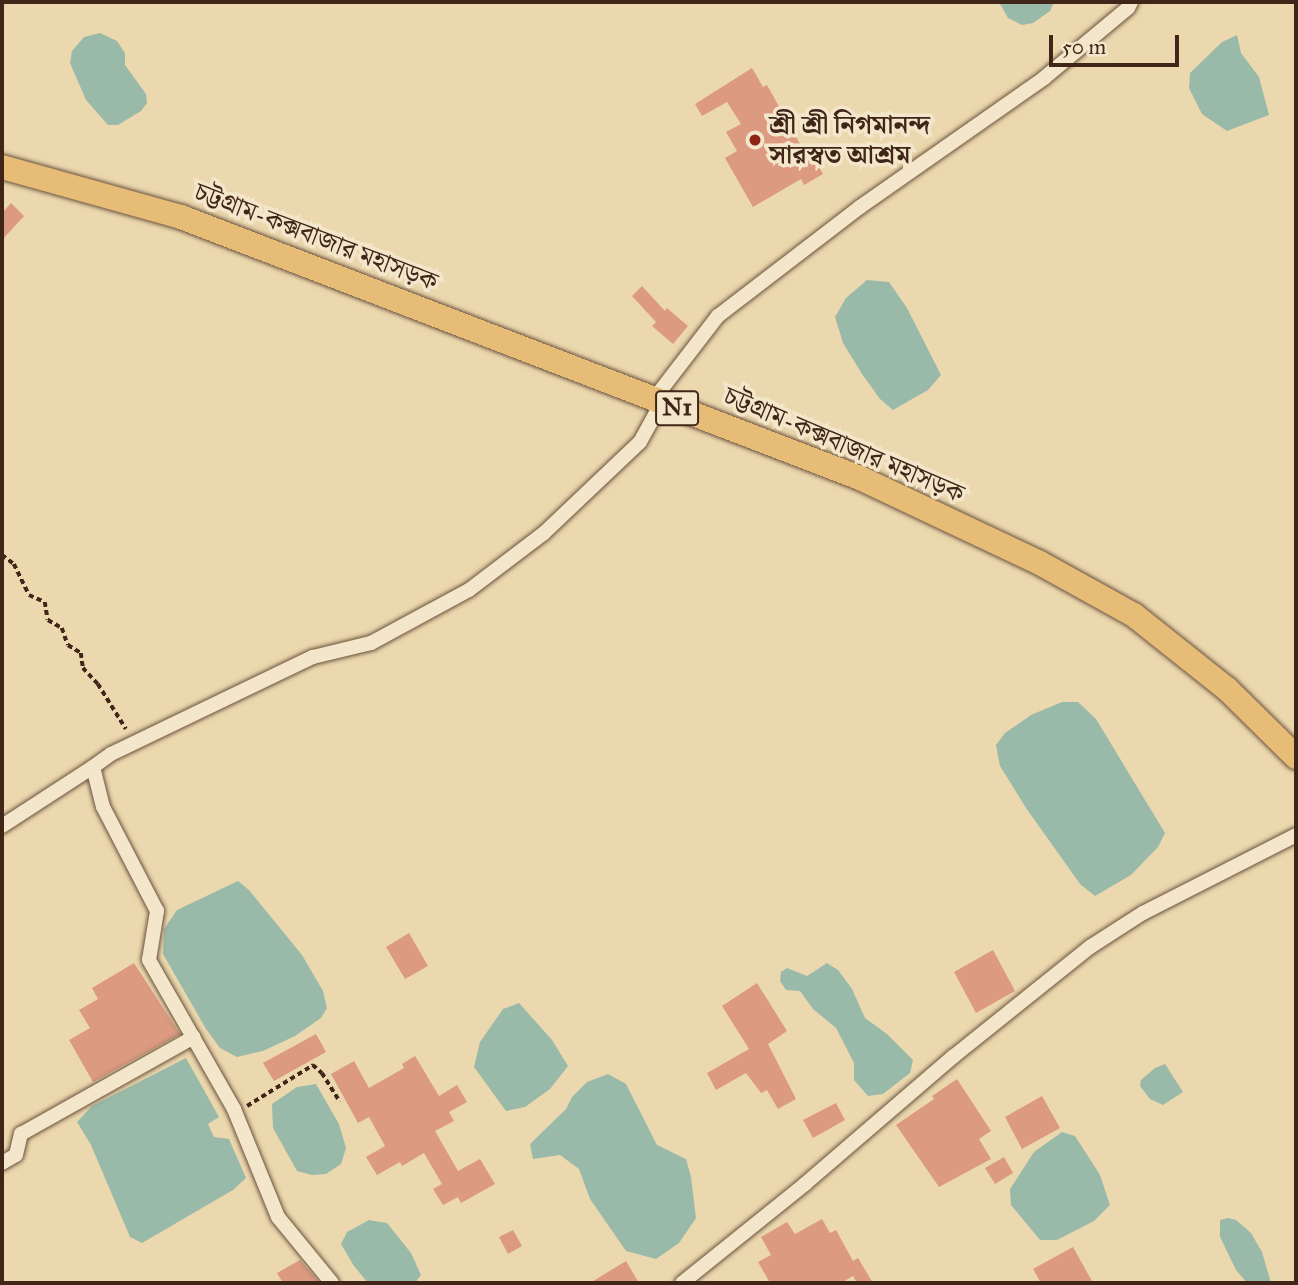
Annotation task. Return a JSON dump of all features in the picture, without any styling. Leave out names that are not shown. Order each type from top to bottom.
[{"type":"highway","name":"চট্টগ্রাম-কক্সবাজার মহাসড়ক","points":[[2,167],[181,217],[860,478],[1040,563],[1133,615],[1227,689],[1296,757]]},
{"type":"street","points":[[2,826],[135,743],[313,657],[371,643],[469,590],[544,533],[640,442],[658,400],[718,316],[860,207],[1044,78],[1131,2]]},
{"type":"street","points":[[93,767],[103,807],[157,911],[149,960],[236,1114],[278,1217],[332,1283]]},
{"type":"street","points":[[682,1283],[805,1184],[954,1056],[1090,947],[1143,912],[1296,835]]},
{"type":"street","points":[[2,1163],[16,1156],[21,1133],[194,1037]]},
{"type":"path","points":[[2,555],[14,564],[29,595],[45,602],[48,620],[62,628],[68,645],[81,653],[83,668],[98,684],[135,743]]},
{"type":"path","points":[[236,1114],[264,1093],[313,1065],[322,1073],[340,1102]]},
{"type":"shaded area","points":[[999,2],[1054,2],[1050,11],[1033,23],[1022,25],[1008,18]]},
{"type":"shaded area","points":[[100,33],[117,41],[125,53],[125,65],[146,94],[147,103],[141,111],[118,125],[108,125],[86,100],[70,63],[72,51],[84,37]]},
{"type":"shaded area","points":[[1237,35],[1241,53],[1259,77],[1269,115],[1227,131],[1202,114],[1189,88],[1190,73],[1222,42]]},
{"type":"shaded area","points":[[867,280],[889,282],[907,308],[941,375],[928,390],[893,410],[880,399],[862,374],[843,343],[835,317],[846,298]]},
{"type":"shaded area","points":[[1062,702],[1078,702],[1096,719],[1165,833],[1158,847],[1131,875],[1095,896],[1080,884],[1026,808],[1000,766],[996,745],[1005,733],[1031,715]]},
{"type":"shaded area","points":[[238,881],[249,890],[302,955],[323,991],[327,1008],[321,1018],[295,1036],[263,1051],[237,1057],[220,1048],[206,1029],[163,954],[164,929],[177,910]]},
{"type":"shaded area","points":[[827,963],[838,970],[852,989],[865,1018],[887,1034],[913,1060],[910,1073],[883,1094],[868,1096],[854,1080],[854,1063],[836,1028],[813,1009],[800,991],[786,990],[780,981],[781,972],[787,968],[807,976]]},
{"type":"shaded area","points":[[519,1003],[552,1040],[568,1066],[550,1089],[525,1107],[506,1111],[474,1067],[480,1042],[503,1009]]},
{"type":"shaded area","points":[[186,1058],[219,1117],[208,1124],[214,1137],[229,1139],[246,1178],[233,1190],[142,1243],[130,1237],[91,1145],[77,1122],[92,1106]]},
{"type":"shaded area","points":[[1165,1064],[1183,1092],[1163,1105],[1150,1099],[1140,1086],[1141,1080],[1155,1068]]},
{"type":"shaded area","points":[[608,1074],[626,1084],[657,1145],[686,1159],[691,1177],[696,1218],[679,1243],[656,1259],[626,1251],[590,1199],[579,1169],[560,1155],[533,1159],[530,1144],[566,1109],[572,1097],[587,1082]]},
{"type":"shaded area","points":[[316,1084],[339,1124],[346,1148],[341,1164],[326,1174],[312,1175],[297,1171],[273,1128],[272,1104],[297,1087]]},
{"type":"shaded area","points":[[1062,1132],[1075,1136],[1100,1175],[1110,1205],[1094,1221],[1057,1240],[1040,1240],[1011,1205],[1010,1189],[1034,1152]]},
{"type":"shaded area","points":[[369,1220],[387,1223],[411,1253],[421,1275],[415,1283],[368,1283],[354,1266],[341,1244],[347,1232]]},
{"type":"shaded area","points":[[1220,1220],[1236,1220],[1251,1233],[1262,1252],[1271,1283],[1247,1283],[1236,1270],[1220,1237]]},
{"type":"building","points":[[752,68],[763,87],[767,85],[808,158],[812,155],[823,174],[804,185],[801,179],[753,207],[725,158],[737,151],[726,132],[741,124],[727,102],[702,116],[695,104]]},
{"type":"building","points":[[11,203],[24,216],[2,240],[2,213]]},
{"type":"building","points":[[642,286],[665,311],[667,308],[688,326],[673,344],[652,326],[656,322],[632,296]]},
{"type":"building","points":[[409,933],[428,966],[405,979],[386,947]]},
{"type":"building","points":[[993,950],[1015,991],[976,1013],[954,972]]},
{"type":"building","points":[[134,963],[180,1034],[93,1082],[69,1040],[90,1028],[79,1010],[98,999],[92,988]]},
{"type":"building","points":[[757,983],[787,1031],[768,1044],[796,1099],[778,1109],[767,1090],[761,1093],[746,1073],[716,1090],[707,1073],[749,1049],[722,1006]]},
{"type":"building","points":[[316,1034],[326,1052],[274,1081],[263,1063]]},
{"type":"building","points":[[415,1056],[439,1096],[457,1085],[467,1102],[449,1112],[454,1121],[435,1131],[458,1171],[480,1159],[495,1184],[461,1203],[458,1197],[443,1205],[433,1189],[442,1184],[424,1153],[402,1166],[400,1162],[377,1175],[366,1157],[385,1146],[369,1117],[358,1123],[331,1074],[354,1061],[369,1088],[404,1068],[402,1064]]},
{"type":"building","points":[[957,1079],[991,1131],[979,1139],[991,1159],[939,1187],[896,1125],[934,1099],[932,1096]]},
{"type":"building","points":[[1042,1096],[1060,1128],[1022,1149],[1005,1117]]},
{"type":"building","points":[[836,1103],[845,1120],[813,1138],[803,1120]]},
{"type":"building","points":[[1004,1157],[1013,1173],[995,1184],[985,1168]]},
{"type":"building","points":[[822,1219],[830,1233],[836,1230],[853,1261],[858,1258],[873,1283],[857,1283],[853,1276],[841,1283],[770,1283],[758,1262],[771,1255],[761,1237],[787,1222],[795,1234]]},
{"type":"building","points":[[513,1230],[522,1246],[508,1254],[499,1237]]},
{"type":"building","points":[[1073,1247],[1093,1283],[1041,1283],[1033,1269]]},
{"type":"building","points":[[300,1260],[320,1283],[283,1283],[277,1273]]},
{"type":"building","points":[[626,1261],[639,1283],[590,1283]]},
{"type":"place","name":"শ্রী শ্রী নিগমানন্দ সারস্বত আশ্রম","points":[[755,140]]}]
